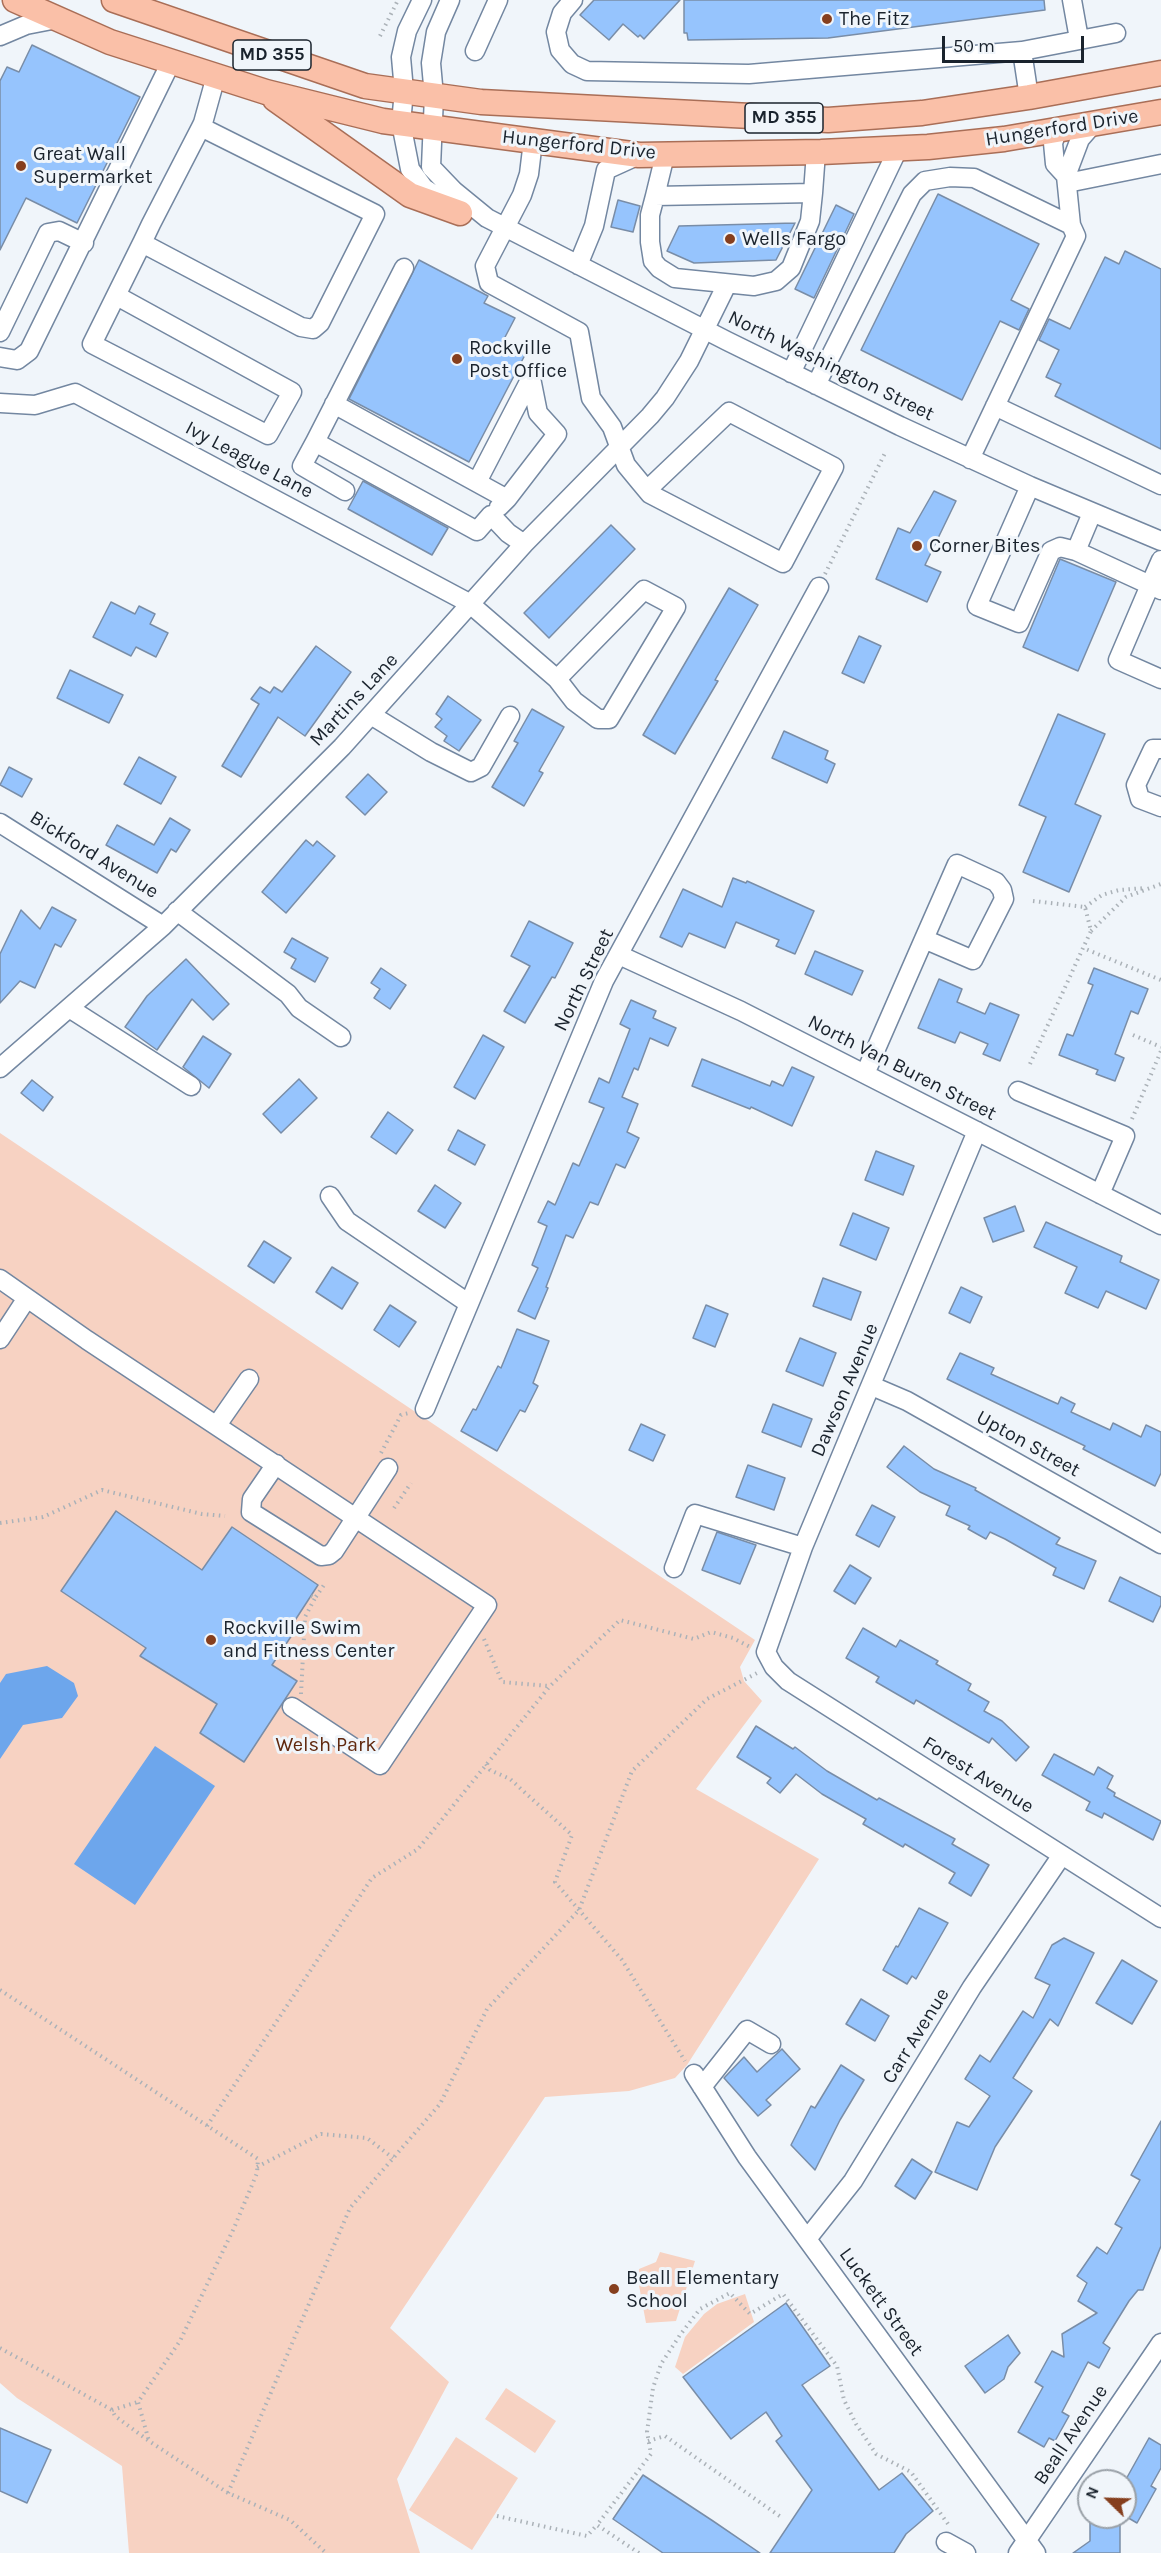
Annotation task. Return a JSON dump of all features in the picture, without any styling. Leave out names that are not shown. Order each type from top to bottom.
[{"type":"main road","name":"Hungerford Drive","points":[[15,0],[110,42],[266,93],[401,123],[639,154],[816,152],[950,145],[1004,139],[1161,112]]},
{"type":"main road","name":"Hungerford Drive","points":[[114,0],[366,86],[493,103],[828,120],[922,113],[1029,97],[1161,73]]},
{"type":"main road","points":[[1058,129],[1072,101],[1121,89],[1127,86],[1132,78]]},
{"type":"main road","points":[[266,93],[410,195],[460,213]]},
{"type":"main road","points":[[950,145],[983,120],[1021,112],[1029,97]]},
{"type":"street","name":"North Washington Street","points":[[422,0],[407,31],[401,57],[404,91],[401,123],[410,169],[424,189],[460,213],[487,218]]},
{"type":"street","name":"North Washington Street","points":[[450,0],[436,32],[431,63],[434,96],[431,167],[454,191],[487,218],[791,373],[970,459],[1161,541]]},
{"type":"street","points":[[475,51],[498,0]]},
{"type":"street","points":[[573,0],[562,13],[556,32],[560,50],[572,64],[587,71],[600,73],[749,75],[1022,51],[1116,33]]},
{"type":"street","points":[[1072,0],[1079,39]]},
{"type":"street","points":[[0,36],[26,25],[57,19]]},
{"type":"street","points":[[1022,51],[1029,97]]},
{"type":"street","points":[[0,357],[17,360],[29,351],[171,62]]},
{"type":"street","points":[[117,296],[292,392],[268,435],[92,344],[201,127],[216,76]]},
{"type":"street","points":[[970,459],[1076,236],[1071,225],[1066,179],[1080,139],[1094,123]]},
{"type":"street","points":[[142,243],[301,327],[313,329],[320,323],[375,214],[201,127]]},
{"type":"street","points":[[1058,129],[1053,143],[1055,164],[1066,179]]},
{"type":"street","points":[[533,141],[529,174],[522,195],[485,266],[489,282],[579,332],[591,398],[612,427],[626,465],[650,494],[783,563],[834,467],[729,412],[647,490]]},
{"type":"street","points":[[791,373],[898,148]]},
{"type":"street","points":[[665,155],[650,215],[653,261],[659,268],[675,278],[754,286],[776,281],[791,268],[810,221],[816,152]]},
{"type":"street","points":[[578,265],[594,226],[606,170],[639,154]]},
{"type":"street","points":[[1066,179],[1161,164]]},
{"type":"street","points":[[816,385],[912,194],[925,181],[950,177],[974,178],[1071,225]]},
{"type":"street","points":[[655,196],[813,193]]},
{"type":"street","points":[[0,332],[48,233],[59,231],[84,243]]},
{"type":"street","points":[[345,491],[302,466],[404,268]]},
{"type":"street","name":"Martins Lane","points":[[0,1068],[163,926],[371,716],[469,603],[665,398],[689,361],[727,284]]},
{"type":"street","points":[[315,442],[477,531],[507,499],[557,434],[538,413],[531,378],[477,483]]},
{"type":"street","name":"Ivy League Lane","points":[[0,403],[35,405],[75,393],[469,603],[558,679],[574,701],[598,719],[609,718],[676,607],[644,590],[558,679]]},
{"type":"street","points":[[334,404],[507,499]]},
{"type":"street","points":[[995,406],[1161,485]]},
{"type":"street","points":[[1030,486],[977,606],[1019,623],[1052,551],[1060,547],[1076,551],[1156,587]]},
{"type":"street","points":[[1076,551],[1092,513]]},
{"type":"street","points":[[491,514],[508,533],[524,544]]},
{"type":"street","points":[[1161,561],[1156,587],[1118,660],[1161,679]]},
{"type":"street","name":"North Street","points":[[425,1409],[604,981],[819,587]]},
{"type":"street","points":[[371,716],[431,752],[471,772],[481,767],[510,716]]},
{"type":"street","points":[[1161,748],[1153,749],[1136,784],[1140,799],[1161,807]]},
{"type":"street","name":"Bickford Avenue","points":[[0,823],[163,926]]},
{"type":"street","points":[[864,1074],[957,864],[996,882],[1002,890],[1004,899],[973,960],[924,939]]},
{"type":"street","points":[[177,911],[288,994],[299,1008],[341,1037]]},
{"type":"street","name":"North Van Buren Street","points":[[620,955],[741,1011],[1161,1225]]},
{"type":"street","points":[[69,1008],[191,1086]]},
{"type":"street","points":[[1017,1091],[1125,1136],[1100,1194]]},
{"type":"street","name":"Dawson Avenue","points":[[770,1659],[804,1547],[976,1131]]},
{"type":"street","points":[[330,1196],[347,1221],[468,1303]]},
{"type":"street","points":[[0,1279],[87,1340],[487,1605],[380,1765],[293,1708]]},
{"type":"street","points":[[0,1339],[27,1298]]},
{"type":"street","points":[[217,1425],[249,1379]]},
{"type":"street","name":"Upton Street","points":[[872,1386],[907,1401],[1161,1544]]},
{"type":"street","points":[[276,1464],[252,1499],[251,1512],[321,1556],[334,1551],[388,1468]]},
{"type":"street","points":[[674,1568],[695,1514],[804,1547]]},
{"type":"street","name":"Forest Avenue","points":[[770,1659],[788,1681],[1161,1918]]},
{"type":"street","name":"Carr Avenue","points":[[807,2240],[853,2181],[972,1987],[1062,1855]]},
{"type":"street","points":[[698,2081],[747,2030],[771,2044]]},
{"type":"street","name":"Luckett Street","points":[[698,2081],[747,2157],[994,2497],[1027,2548]]},
{"type":"street","name":"Beall Avenue","points":[[1027,2548],[1161,2343]]},
{"type":"street","points":[[948,2535],[966,2553]]},
{"type":"path","points":[[380,36],[398,0]]},
{"type":"path","points":[[819,587],[886,451]]},
{"type":"path","points":[[1033,901],[1085,907],[1101,895],[1119,890],[1161,885]]},
{"type":"path","points":[[1030,1064],[1091,931],[1126,897],[1150,887]]},
{"type":"path","points":[[1085,907],[1091,931]]},
{"type":"path","points":[[1083,948],[1161,980]]},
{"type":"path","points":[[1125,1136],[1161,1049],[1133,1035]]},
{"type":"path","points":[[388,1468],[380,1452],[391,1437],[400,1415],[425,1409]]},
{"type":"path","points":[[394,1508],[411,1483]]},
{"type":"path","points":[[0,1523],[43,1517],[102,1490],[202,1514],[225,1516]]},
{"type":"path","points":[[293,1708],[303,1691],[305,1617],[313,1597],[324,1585]]},
{"type":"path","points":[[207,2126],[372,1878],[418,1849],[550,1686],[620,1620],[694,1639],[711,1632],[770,1659],[753,1674],[707,1699],[632,1771],[579,1910],[487,2009],[440,2104],[350,2208],[228,2493]]},
{"type":"path","points":[[481,1636],[502,1682],[550,1686]]},
{"type":"path","points":[[486,1764],[490,1770],[510,1779],[572,1835],[555,1882],[622,1960],[698,2081]]},
{"type":"path","points":[[0,1990],[258,2159],[257,2173],[234,2228],[180,2341],[138,2403],[112,2410]]},
{"type":"path","points":[[257,2167],[321,2134],[367,2138],[393,2158]]},
{"type":"path","points":[[497,2516],[586,2536],[651,2454],[647,2432],[653,2388],[661,2364],[680,2334],[700,2309],[730,2293],[750,2314],[783,2294],[837,2366],[844,2400],[856,2424],[876,2454],[911,2472],[948,2535]]},
{"type":"path","points":[[0,2348],[112,2410],[115,2416],[148,2441],[228,2493],[290,2520],[326,2553]]},
{"type":"path","points":[[138,2403],[148,2441]]},
{"type":"path","points":[[648,2441],[665,2436],[781,2517]]},
{"type":"path","points":[[597,2525],[639,2553]]},
{"type":"green space","name":"Welsh Park","points":[[0,1133],[755,1640],[740,1667],[744,1681],[762,1701],[696,1789],[819,1859],[687,2065],[675,2078],[629,2091],[545,2097],[390,2328],[449,2382],[397,2479],[420,2553],[129,2553],[122,2466],[17,2398],[0,2383]]},
{"type":"green space","points":[[660,2252],[695,2261],[676,2321],[646,2323],[638,2280],[639,2269],[656,2262]]},
{"type":"green space","points":[[745,2294],[754,2322],[683,2374],[675,2367],[685,2337],[704,2314],[717,2304]]},
{"type":"green space","points":[[506,2388],[556,2421],[535,2453],[485,2419]]},
{"type":"green space","points":[[456,2437],[518,2478],[472,2550],[409,2510]]},
{"type":"water","points":[[47,1666],[74,1683],[78,1696],[62,1718],[23,1725],[0,1759],[0,1683],[6,1674]]},
{"type":"water","points":[[155,1746],[215,1786],[135,1905],[74,1864]]},
{"type":"building","points":[[594,0],[680,0],[644,39],[640,35],[638,37],[623,24],[609,40],[580,15]]},
{"type":"building","name":"The Fitz","points":[[684,0],[1044,0],[1045,10],[828,38],[688,40],[687,33],[684,33]]},
{"type":"building","points":[[32,45],[140,97],[77,223],[26,198],[0,250],[0,81],[7,67],[19,72]]},
{"type":"building","points":[[938,194],[1039,244],[1011,300],[1029,309],[1019,330],[1000,321],[962,400],[861,350]]},
{"type":"building","points":[[618,200],[640,206],[633,232],[611,227]]},
{"type":"building","points":[[836,205],[854,214],[814,298],[795,289]]},
{"type":"building","name":"Wells Fargo","points":[[795,223],[776,260],[694,263],[667,251],[679,226]]},
{"type":"building","points":[[1125,251],[1161,269],[1161,449],[1055,396],[1061,384],[1046,377],[1059,350],[1039,340],[1049,319],[1070,329],[1105,257],[1119,264]]},
{"type":"building","points":[[419,260],[488,296],[484,303],[515,318],[503,341],[526,353],[469,462],[349,399]]},
{"type":"building","points":[[363,481],[448,528],[432,555],[348,509]]},
{"type":"building","points":[[934,491],[956,501],[925,565],[941,572],[927,602],[876,579],[898,528],[910,533]]},
{"type":"building","points":[[611,525],[635,549],[549,638],[524,613]]},
{"type":"building","points":[[1060,559],[1116,582],[1078,671],[1023,647]]},
{"type":"building","points":[[729,588],[758,605],[715,680],[718,681],[675,754],[643,735]]},
{"type":"building","points":[[111,602],[135,614],[139,606],[155,614],[150,624],[168,633],[156,657],[136,647],[131,656],[93,637]]},
{"type":"building","points":[[859,636],[881,646],[864,683],[842,673]]},
{"type":"building","points":[[316,646],[351,672],[305,736],[278,717],[241,777],[222,766],[259,704],[251,699],[260,687],[270,693],[274,687],[282,692]]},
{"type":"building","points":[[70,670],[123,695],[109,723],[57,698]]},
{"type":"building","points":[[448,696],[481,720],[459,751],[444,741],[447,736],[435,727],[442,719],[436,714]]},
{"type":"building","points":[[532,709],[564,727],[539,771],[543,773],[524,806],[492,787],[518,743],[514,741]]},
{"type":"building","points":[[1058,714],[1105,734],[1075,804],[1101,816],[1069,892],[1023,872],[1046,817],[1019,805]]},
{"type":"building","points":[[784,731],[828,751],[825,759],[835,764],[827,783],[772,758]]},
{"type":"building","points":[[139,757],[176,777],[161,804],[124,784]]},
{"type":"building","points":[[9,767],[32,779],[22,797],[0,785]]},
{"type":"building","points":[[368,774],[387,792],[365,815],[346,797]]},
{"type":"building","points":[[170,818],[190,830],[176,852],[171,849],[157,873],[106,845],[117,825],[154,845]]},
{"type":"building","points":[[306,840],[313,846],[317,841],[335,856],[286,913],[262,892]]},
{"type":"building","points":[[733,878],[746,883],[747,881],[814,911],[795,954],[776,946],[779,940],[736,922],[725,948],[689,933],[682,947],[660,937],[683,889],[722,907]]},
{"type":"building","points":[[52,907],[76,920],[61,947],[55,944],[35,988],[20,981],[0,1003],[0,954],[21,910],[40,929]]},
{"type":"building","points":[[529,921],[573,943],[555,978],[552,977],[525,1023],[504,1011],[530,966],[511,956]]},
{"type":"building","points":[[292,938],[328,958],[315,982],[291,968],[296,959],[284,952]]},
{"type":"building","points":[[815,951],[863,971],[852,995],[805,974]]},
{"type":"building","points":[[186,959],[229,1004],[213,1020],[192,999],[157,1050],[125,1027],[147,996]]},
{"type":"building","points":[[381,968],[406,985],[390,1009],[374,998],[380,989],[371,983]]},
{"type":"building","points":[[1094,968],[1148,989],[1138,1014],[1131,1011],[1115,1054],[1124,1058],[1115,1081],[1096,1074],[1098,1070],[1059,1055],[1067,1034],[1073,1036],[1093,985],[1088,983]]},
{"type":"building","points":[[939,979],[962,989],[957,1002],[985,1014],[990,1003],[1019,1015],[1000,1061],[983,1054],[988,1044],[960,1032],[955,1043],[918,1028]]},
{"type":"building","points":[[631,1000],[656,1011],[653,1018],[676,1028],[668,1046],[650,1038],[638,1070],[634,1068],[622,1097],[638,1104],[627,1132],[639,1138],[625,1168],[616,1164],[598,1205],[590,1202],[573,1238],[566,1235],[535,1319],[518,1311],[538,1268],[532,1265],[547,1226],[538,1222],[548,1201],[555,1205],[573,1163],[579,1166],[604,1108],[589,1102],[599,1078],[609,1083],[630,1029],[620,1024]]},
{"type":"building","points":[[483,1035],[504,1047],[475,1099],[454,1087]]},
{"type":"building","points":[[203,1036],[231,1054],[209,1088],[183,1067]]},
{"type":"building","points":[[702,1059],[770,1086],[772,1081],[783,1086],[792,1067],[814,1077],[792,1126],[751,1107],[750,1109],[692,1086]]},
{"type":"building","points":[[299,1079],[317,1098],[281,1133],[263,1114]]},
{"type":"building","points":[[32,1080],[53,1097],[43,1111],[21,1093]]},
{"type":"building","points":[[388,1112],[413,1130],[396,1154],[371,1137]]},
{"type":"building","points":[[458,1130],[485,1145],[475,1165],[448,1150]]},
{"type":"building","points":[[876,1151],[914,1166],[903,1195],[865,1180]]},
{"type":"building","points":[[435,1185],[461,1203],[445,1228],[418,1211]]},
{"type":"building","points":[[1015,1206],[1024,1231],[993,1242],[984,1218]]},
{"type":"building","points":[[853,1213],[889,1228],[876,1260],[840,1245]]},
{"type":"building","points":[[1046,1222],[1122,1256],[1120,1262],[1159,1280],[1146,1309],[1106,1291],[1098,1308],[1065,1293],[1077,1267],[1034,1247]]},
{"type":"building","points":[[264,1241],[291,1258],[274,1283],[248,1266]]},
{"type":"building","points":[[332,1267],[358,1283],[342,1309],[316,1292]]},
{"type":"building","points":[[823,1278],[861,1292],[851,1320],[813,1306]]},
{"type":"building","points":[[961,1287],[982,1297],[970,1323],[949,1313]]},
{"type":"building","points":[[390,1305],[416,1322],[399,1347],[374,1330]]},
{"type":"building","points":[[706,1305],[728,1314],[715,1347],[693,1338]]},
{"type":"building","points":[[517,1329],[549,1341],[533,1383],[538,1386],[525,1412],[520,1410],[497,1451],[461,1431],[473,1409],[476,1410],[498,1366],[501,1368]]},
{"type":"building","points":[[800,1338],[836,1353],[823,1386],[786,1371]]},
{"type":"building","points":[[960,1353],[994,1368],[991,1374],[1058,1404],[1061,1397],[1075,1404],[1071,1412],[1110,1430],[1113,1423],[1141,1437],[1146,1425],[1161,1432],[1161,1473],[1155,1486],[1083,1449],[1085,1446],[947,1379]]},
{"type":"building","points":[[773,1404],[812,1419],[801,1447],[762,1432]]},
{"type":"building","points":[[641,1424],[665,1435],[653,1461],[629,1450]]},
{"type":"building","points":[[904,1446],[934,1469],[976,1488],[975,1490],[1060,1538],[1056,1544],[1096,1561],[1084,1589],[1053,1575],[1056,1568],[1005,1539],[990,1532],[986,1539],[968,1529],[970,1526],[946,1515],[950,1506],[920,1492],[887,1467]]},
{"type":"building","points":[[748,1465],[785,1478],[774,1510],[736,1497]]},
{"type":"building","points":[[872,1505],[895,1517],[879,1547],[856,1535]]},
{"type":"building","name":"Rockville Swim and Fitness Center","points":[[116,1511],[202,1570],[232,1527],[318,1585],[290,1628],[294,1632],[272,1665],[297,1681],[244,1762],[200,1733],[217,1704],[140,1656],[146,1648],[61,1591]]},
{"type":"building","points":[[717,1532],[756,1545],[740,1584],[702,1570]]},
{"type":"building","points":[[850,1565],[871,1578],[855,1604],[834,1591]]},
{"type":"building","points":[[1120,1577],[1161,1597],[1161,1605],[1153,1622],[1109,1601]]},
{"type":"building","points":[[863,1628],[896,1647],[900,1640],[938,1661],[936,1664],[971,1684],[968,1690],[989,1702],[984,1711],[1002,1721],[1029,1747],[1016,1761],[992,1738],[989,1743],[916,1700],[914,1704],[876,1682],[879,1677],[846,1658]]},
{"type":"building","points":[[756,1726],[793,1749],[795,1747],[827,1771],[877,1800],[879,1798],[955,1839],[952,1844],[989,1865],[971,1896],[949,1883],[955,1873],[905,1844],[903,1847],[863,1824],[866,1819],[822,1794],[796,1774],[780,1793],[767,1783],[771,1778],[737,1757]]},
{"type":"building","points":[[1054,1754],[1094,1775],[1098,1767],[1113,1776],[1107,1788],[1115,1793],[1114,1796],[1161,1821],[1153,1840],[1104,1813],[1102,1818],[1086,1810],[1090,1802],[1042,1775]]},
{"type":"building","points":[[919,1908],[948,1923],[916,1979],[912,1976],[907,1984],[883,1970]]},
{"type":"building","points":[[1064,1938],[1094,1953],[1058,2026],[1050,2019],[1013,2078],[1032,2091],[995,2147],[977,2190],[935,2172],[957,2122],[969,2127],[990,2096],[965,2079],[980,2055],[990,2062],[1023,2011],[1033,2018],[1050,1985],[1035,1978],[1052,1945]]},
{"type":"building","points":[[1122,1960],[1157,1981],[1132,2024],[1096,2003]]},
{"type":"building","points":[[861,1999],[889,2016],[875,2041],[846,2024]]},
{"type":"building","points":[[782,2049],[800,2069],[766,2100],[771,2105],[758,2116],[724,2078],[744,2057],[757,2072]]},
{"type":"building","points":[[841,2065],[864,2080],[840,2120],[815,2170],[791,2145],[811,2106],[815,2108]]},
{"type":"building","points":[[1161,2121],[1161,2246],[1143,2290],[1138,2290],[1129,2301],[1103,2343],[1110,2348],[1099,2368],[1088,2362],[1062,2412],[1069,2416],[1055,2441],[1049,2438],[1044,2447],[1018,2432],[1043,2387],[1035,2382],[1052,2351],[1064,2357],[1062,2334],[1097,2313],[1078,2301],[1087,2283],[1077,2276],[1097,2247],[1107,2254],[1122,2228],[1115,2224],[1140,2180],[1131,2175]]},
{"type":"building","points":[[912,2159],[932,2172],[915,2199],[895,2186]]},
{"type":"building","points":[[786,2303],[830,2366],[802,2385],[879,2490],[902,2473],[933,2511],[906,2534],[894,2553],[770,2553],[812,2490],[776,2441],[782,2436],[766,2412],[731,2439],[683,2377]]},
{"type":"building","points":[[1008,2335],[1020,2353],[1008,2367],[1004,2379],[985,2393],[965,2366]]},
{"type":"building","points":[[0,2428],[51,2450],[27,2503],[0,2491]]},
{"type":"building","points":[[1149,2438],[1161,2445],[1161,2468],[1151,2486],[1156,2489],[1137,2523],[1137,2469],[1132,2469]]},
{"type":"building","points":[[643,2475],[760,2553],[663,2553],[613,2519]]},
{"type":"building","points":[[1090,2529],[1120,2529],[1120,2553],[1073,2553],[1090,2541]]},
{"type":"place","name":"The Fitz","points":[[827,19]]},
{"type":"place","name":"Great Wall Supermarket","points":[[21,166]]},
{"type":"place","name":"Wells Fargo","points":[[730,239]]},
{"type":"place","name":"Rockville Post Office","points":[[457,359]]},
{"type":"place","name":"Corner Bites","points":[[917,546]]},
{"type":"place","name":"Rockville Swim and Fitness Center","points":[[211,1640]]},
{"type":"place","name":"Beall Elementary School","points":[[614,2289]]}]
